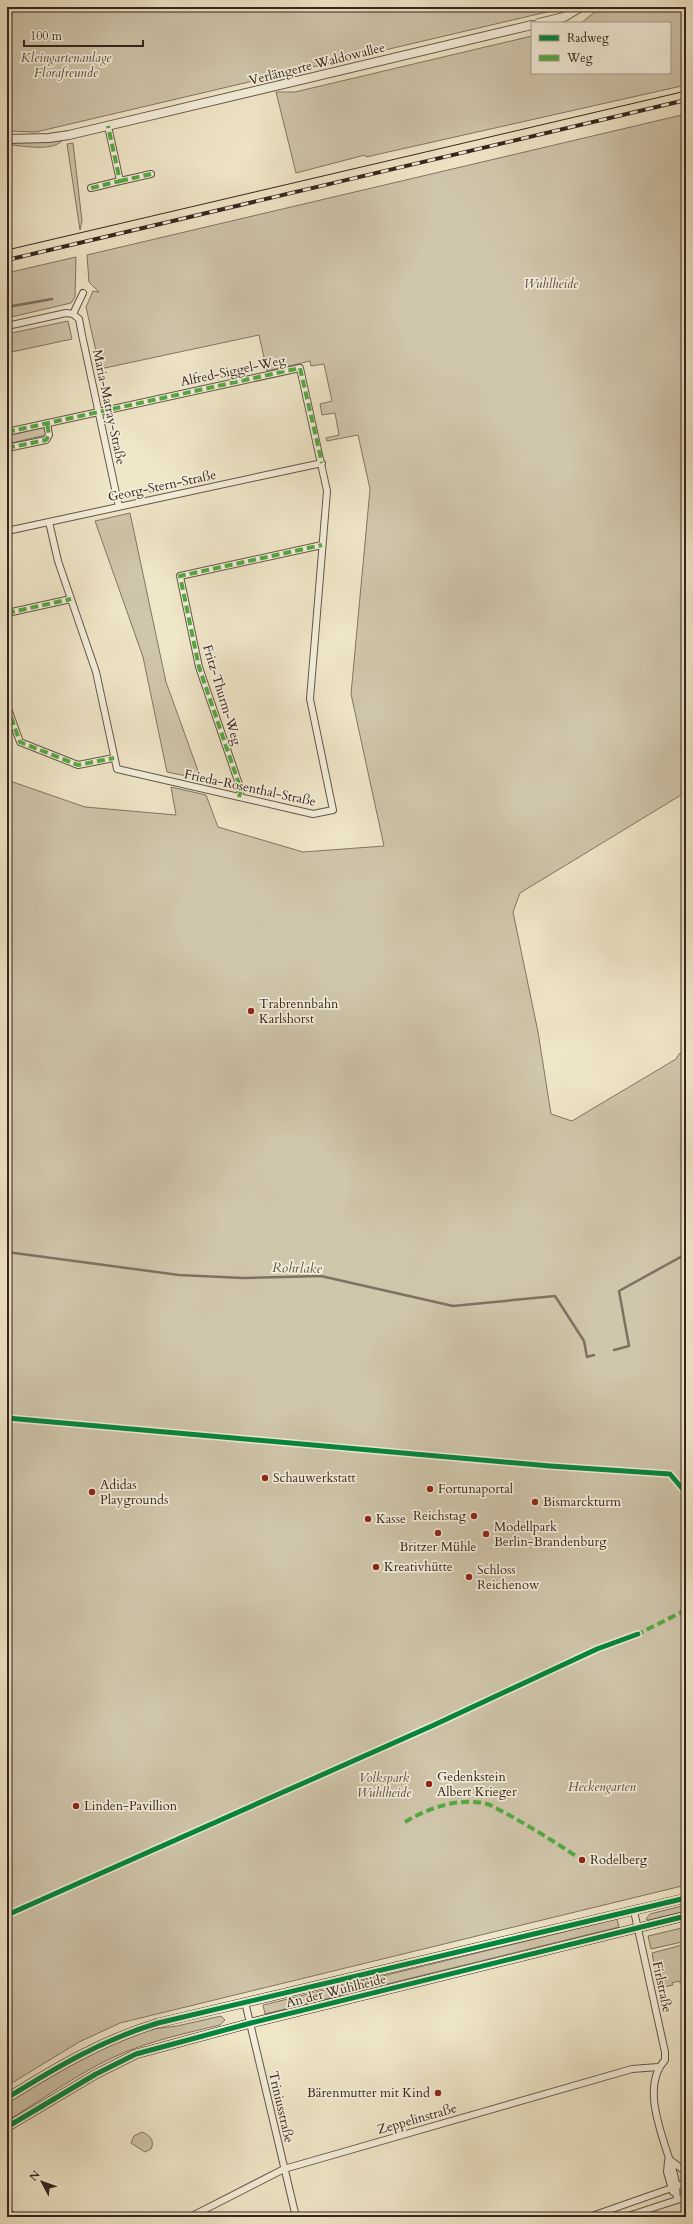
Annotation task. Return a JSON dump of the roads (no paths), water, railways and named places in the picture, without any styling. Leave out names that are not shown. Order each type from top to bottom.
[{"type":"main road","name":"An der Wuhlheide","points":[[7,2098],[66,2062],[104,2042],[130,2031],[245,2002],[686,1898]]},
{"type":"main road","name":"An der Wuhlheide","points":[[7,2127],[96,2074],[136,2054],[251,2023],[686,1916]]},
{"type":"street","points":[[543,22],[564,17],[581,7]]},
{"type":"street","name":"Verlängerte Waldowallee","points":[[7,139],[49,138],[108,126],[531,25]]},
{"type":"street","points":[[108,126],[120,181]]},
{"type":"street","points":[[91,188],[151,174]]},
{"type":"street","points":[[7,326],[66,313],[73,314],[83,293]]},
{"type":"street","name":"Maria-Matray-Straße","points":[[73,314],[79,319],[119,507]]},
{"type":"street","name":"Alfred-Siggel-Weg","points":[[99,412],[300,368],[322,463]]},
{"type":"street","points":[[7,432],[99,412]]},
{"type":"street","points":[[7,448],[46,440],[49,435],[47,423]]},
{"type":"street","name":"Georg-Stern-Straße","points":[[7,531],[322,463]]},
{"type":"street","name":"Frieda-Rosenthal-Straße","points":[[114,758],[116,766],[121,770],[313,814],[333,810],[310,699],[327,491],[322,463]]},
{"type":"street","points":[[7,706],[20,742],[78,765],[114,758],[96,672],[58,561],[49,522]]},
{"type":"street","name":"Fritz-Thurm-Weg","points":[[240,797],[241,790],[199,667],[180,576],[322,545]]},
{"type":"street","points":[[7,613],[71,599]]},
{"type":"street","name":"Firlstraße","points":[[634,1911],[664,2052],[665,2060],[658,2067],[653,2080],[652,2092],[676,2181],[674,2189],[677,2200]]},
{"type":"street","name":"Triniusstraße","points":[[245,2002],[296,2217]]},
{"type":"street","name":"Zeppelinstraße","points":[[190,2217],[284,2169],[632,2069],[658,2067]]},
{"type":"street","points":[[669,2159],[686,2172]]},
{"type":"street","points":[[589,2217],[674,2189],[686,2183]]},
{"type":"street","points":[[625,2217],[686,2197]]},
{"type":"street","points":[[7,2211],[14,2217]]},
{"type":"waterway","points":[[7,307],[52,299]]},
{"type":"waterway","name":"Rohrlake","points":[[7,1252],[179,1275],[243,1278],[321,1276],[453,1306],[555,1296],[584,1341],[587,1357],[594,1355]]},
{"type":"waterway","name":"Rohrlake","points":[[614,1350],[629,1346],[619,1291],[686,1254]]},
{"type":"tram line","points":[[7,250],[686,91]]},
{"type":"railway","points":[[7,260],[686,100]]},
{"type":"place","name":"Trabrennbahn Karlshorst","points":[[251,1011]]},
{"type":"place","name":"Schauwerkstatt","points":[[265,1478]]},
{"type":"place","name":"Fortunaportal","points":[[430,1489]]},
{"type":"place","name":"Adidas Playgrounds","points":[[92,1492]]},
{"type":"place","name":"Bismarckturm","points":[[535,1502]]},
{"type":"place","name":"Reichstag","points":[[474,1516]]},
{"type":"place","name":"Kasse","points":[[368,1519]]},
{"type":"place","name":"Britzer Mühle","points":[[438,1533]]},
{"type":"place","name":"Modellpark Berlin-Brandenburg","points":[[486,1534]]},
{"type":"place","name":"Kreativhütte","points":[[376,1567]]},
{"type":"place","name":"Schloss Reichenow","points":[[469,1577]]},
{"type":"place","name":"Gedenkstein Albert Krieger","points":[[429,1784]]},
{"type":"place","name":"Linden-Pavillion","points":[[76,1806]]},
{"type":"place","name":"Rodelberg","points":[[582,1860]]},
{"type":"place","name":"Bärenmutter mit Kind","points":[[438,2093]]},
{"type":"park label","name":"Kleingartenanlage Florafreunde","points":[[66,66]]},
{"type":"park label","name":"Wuhlheide","points":[[551,284]]},
{"type":"park label","name":"Volkspark Wuhlheide","points":[[384,1786]]},
{"type":"park label","name":"Heckengarten","points":[[602,1787]]}]
